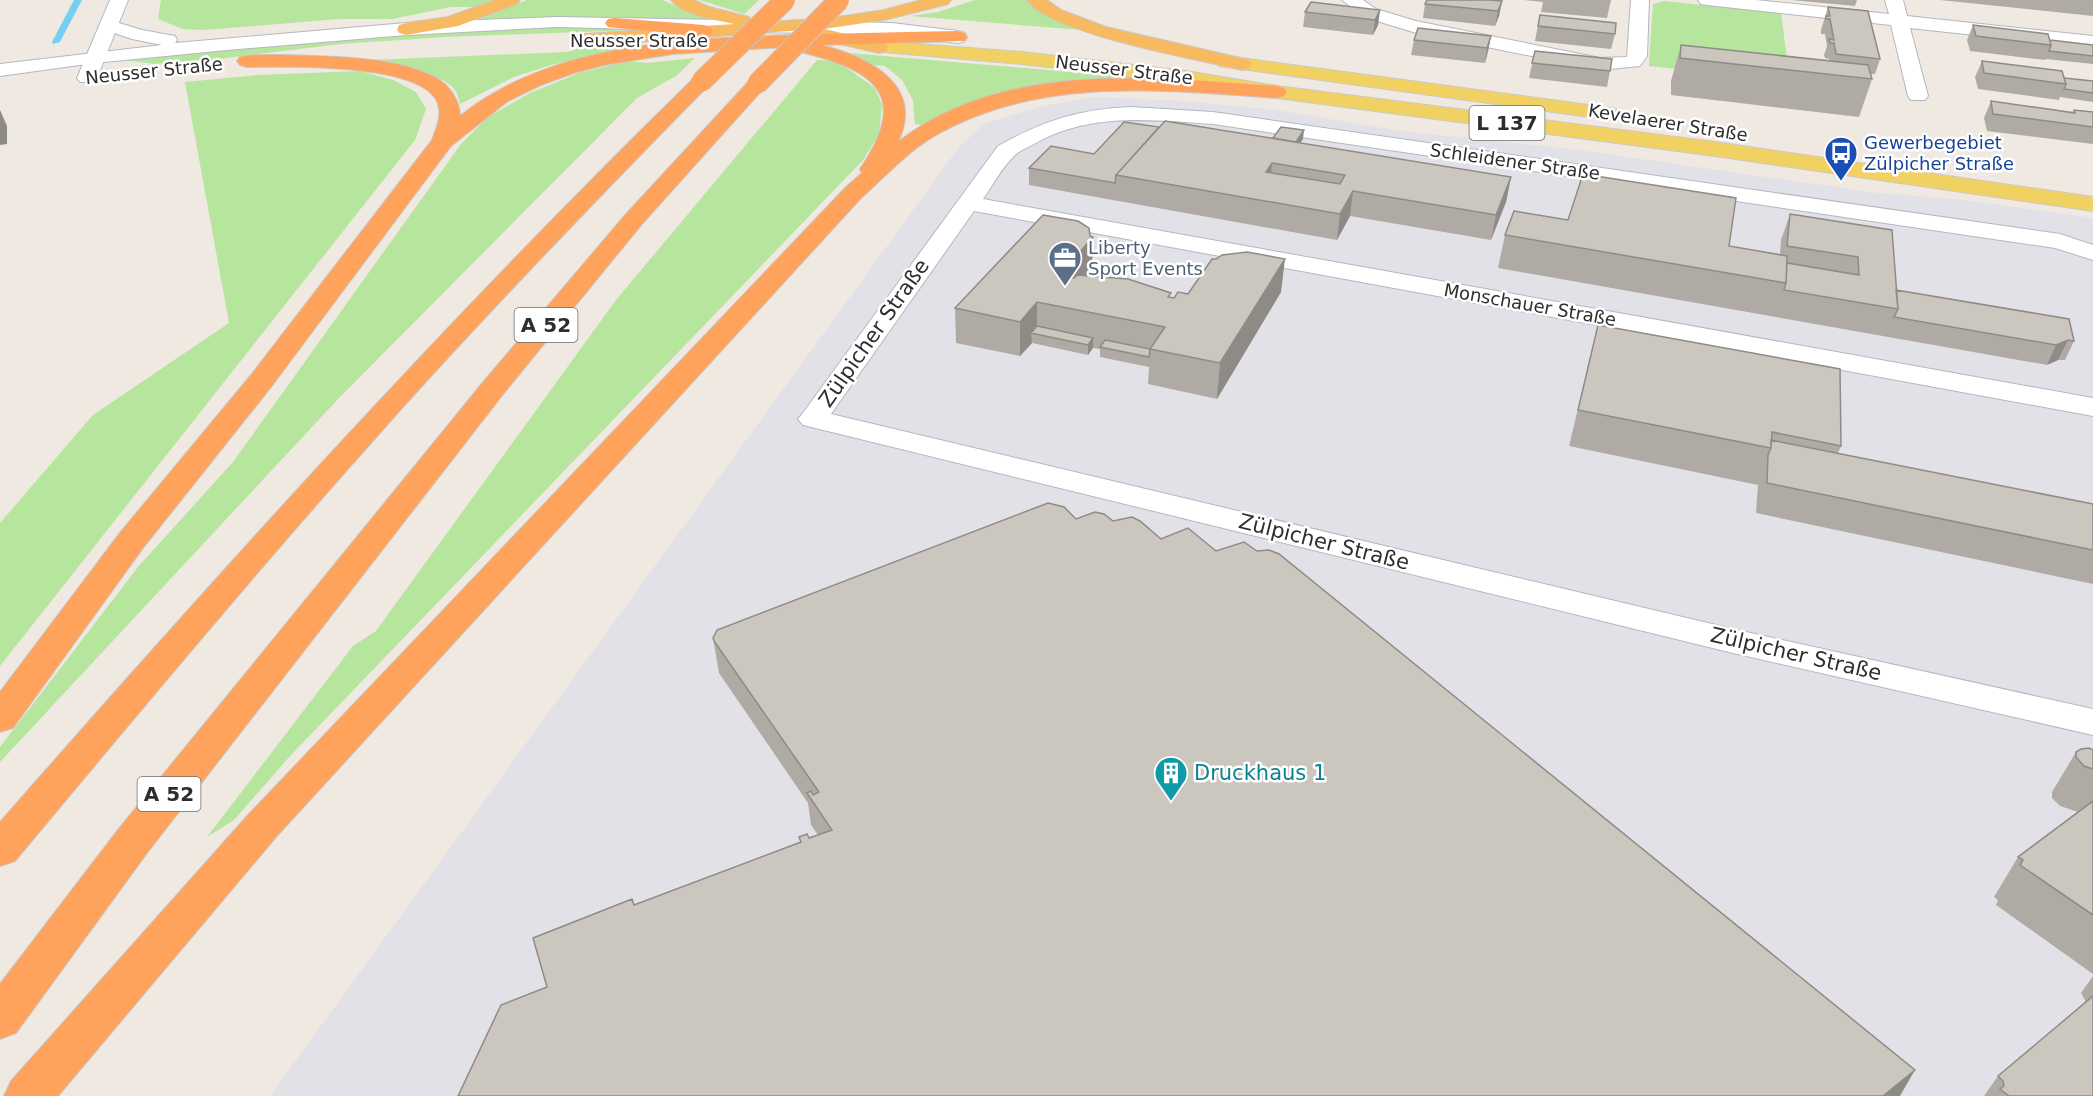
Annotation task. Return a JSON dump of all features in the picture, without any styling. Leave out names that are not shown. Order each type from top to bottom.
[{"type":"highway","points":[[406,29],[452,22],[512,0]]},
{"type":"highway","points":[[680,0],[703,11],[726,17],[783,26],[879,47]]},
{"type":"highway","name":"A 52","points":[[0,850],[191,626],[414,378],[568,214],[785,0]]},
{"type":"highway","name":"A 52","points":[[0,1019],[132,842],[494,387],[634,219],[757,84],[839,0]]},
{"type":"highway","points":[[584,40],[854,20],[942,0]]},
{"type":"highway","points":[[1036,0],[1056,14],[1100,31],[1242,64]]},
{"type":"highway","points":[[28,1096],[262,826],[854,192],[881,155],[894,128],[896,107],[886,87],[865,69],[835,53],[710,32],[614,23]]},
{"type":"highway","points":[[0,719],[131,541],[261,381],[443,141],[472,115],[535,81],[580,66],[670,47],[841,39],[958,37]]},
{"type":"highway","points":[[247,61],[369,66],[422,77],[438,87],[448,101],[450,119],[443,141]]},
{"type":"highway","points":[[854,192],[927,132],[968,110],[1008,97],[1050,89],[1120,84],[1277,92]]},
{"type":"main road","name":"Neusser Straße","points":[[958,37],[1106,49],[1242,64]]},
{"type":"main road","name":"Neusser Straße","points":[[879,47],[1109,67],[1277,92]]},
{"type":"main road","name":"Kevelaerer Straße","points":[[1242,64],[1630,117]]},
{"type":"main road","name":"Kevelaerer Straße","points":[[1277,92],[1715,149],[2093,204]]},
{"type":"main road","name":"Kevelaerer Straße","points":[[1654,121],[2093,184]]},
{"type":"street","points":[[87,78],[119,0]]},
{"type":"street","points":[[1351,0],[1370,13],[1425,29],[1600,64],[1619,65],[1633,62],[1637,56],[1640,0]]},
{"type":"street","points":[[1707,0],[2093,42]]},
{"type":"street","points":[[1894,0],[1918,96]]},
{"type":"street","name":"Neusser Straße","points":[[0,70],[94,57],[226,54],[406,29],[557,22],[892,29],[958,37]]},
{"type":"street","points":[[109,24],[160,40],[226,54]]},
{"type":"street","name":"Neusser Straße","points":[[226,54],[247,61],[391,48],[584,40],[768,42],[879,47]]},
{"type":"street","name":"Neusser Straße","points":[[0,87],[111,75]]},
{"type":"street","name":"Schleidener Straße","points":[[967,203],[1006,151],[1051,127],[1094,117],[1146,113],[1213,118],[2060,241],[2093,253]]},
{"type":"street","name":"Monschauer Straße","points":[[967,203],[2093,407]]},
{"type":"street","name":"Zülpicher Straße","points":[[967,203],[813,419],[1733,641],[2093,722]]},
{"type":"shaded area","points":[[1095,97],[1185,101],[1277,110],[1401,131],[1572,149],[1878,193],[1956,199],[2093,218],[2093,1096],[270,1096],[959,147],[985,123],[1043,106]]},
{"type":"green space","points":[[161,0],[497,0],[481,7],[451,7],[392,19],[339,19],[203,30],[183,29],[158,19]]},
{"type":"green space","points":[[527,0],[662,0],[707,19],[581,18],[476,21]]},
{"type":"green space","points":[[700,0],[759,0],[744,14]]},
{"type":"green space","points":[[975,0],[1027,0],[1052,17],[1081,30],[910,16],[938,12]]},
{"type":"green space","points":[[1664,1],[1781,13],[1790,82],[1649,66],[1653,4]]},
{"type":"green space","points":[[570,26],[633,30],[446,37],[340,44],[210,60],[154,64],[120,59],[360,36]]},
{"type":"green space","points":[[622,47],[624,49],[551,65],[514,77],[460,104],[455,90],[439,78],[414,69],[368,60],[568,52],[579,48]]},
{"type":"green space","points":[[849,53],[1129,77],[1127,80],[1003,93],[957,108],[924,125],[915,124],[913,100],[902,80],[885,66],[873,65]]},
{"type":"green space","points":[[695,58],[676,76],[637,98],[339,398],[0,762],[0,747],[138,567],[233,462],[461,144],[488,117],[530,93],[579,73],[627,61],[647,63]]},
{"type":"green space","points":[[817,60],[837,61],[875,88],[882,105],[879,134],[863,160],[290,756],[234,820],[207,837],[353,646],[376,631],[616,300]]},
{"type":"green space","points":[[360,71],[393,80],[416,92],[426,109],[415,140],[0,666],[0,523],[93,415],[229,323],[185,82],[258,75]]},
{"type":"building","points":[[1427,0],[1502,1],[1498,11],[1425,4]]},
{"type":"building","points":[[1311,2],[1380,10],[1375,20],[1305,12]]},
{"type":"building","points":[[1828,7],[1868,11],[1880,59],[1836,54],[1834,43],[1830,43],[1829,39],[1834,40],[1830,19],[1826,19],[1826,16],[1830,16]]},
{"type":"building","points":[[1540,15],[1616,23],[1615,34],[1538,26]]},
{"type":"building","points":[[1973,25],[2048,34],[2051,45],[1976,36]]},
{"type":"building","points":[[1418,28],[1491,36],[1487,48],[1414,40]]},
{"type":"building","points":[[2050,40],[2093,45],[2093,56],[2049,51]]},
{"type":"building","points":[[1681,45],[1868,65],[1872,79],[1680,58]]},
{"type":"building","points":[[1535,51],[1612,59],[1610,71],[1532,63]]},
{"type":"building","points":[[1982,61],[2062,71],[2066,84],[1984,73]]},
{"type":"building","points":[[2064,78],[2093,81],[2093,93],[2064,89],[2066,84]]},
{"type":"building","points":[[1991,101],[2075,113],[2074,110],[2093,112],[2093,127],[1993,114]]},
{"type":"building","points":[[1165,121],[1511,177],[1496,215],[1353,191],[1340,214],[1116,175]],"holes":[[[1272,163],[1345,175],[1340,184],[1266,172]]]},
{"type":"building","points":[[1124,122],[1159,127],[1116,175],[1115,183],[1029,168],[1051,146],[1094,154]]},
{"type":"building","points":[[1281,127],[1304,130],[1296,142],[1273,138]]},
{"type":"building","points":[[1583,174],[1736,198],[1729,246],[1787,256],[1786,283],[1505,235],[1514,211],[1568,220]]},
{"type":"building","points":[[1790,214],[1892,230],[1898,309],[1784,290],[1787,263],[1859,275],[1858,257],[1787,246]]},
{"type":"building","points":[[1043,215],[1078,221],[1089,228],[1090,236],[1093,237],[1064,270],[1073,272],[1068,277],[1074,278],[1077,275],[1128,279],[1171,293],[1168,297],[1174,298],[1178,292],[1188,294],[1212,259],[1222,255],[1247,252],[1285,259],[1220,363],[1150,349],[1165,327],[1037,302],[1020,322],[955,308]]},
{"type":"building","points":[[1896,290],[2069,319],[2074,341],[2068,340],[2056,345],[1894,317],[1898,309]]},
{"type":"building","points":[[1598,325],[1840,369],[1841,446],[1772,432],[1771,448],[1578,410]]},
{"type":"building","points":[[1037,326],[1093,338],[1088,345],[1031,333]]},
{"type":"building","points":[[1105,340],[1150,349],[1149,357],[1100,347]]},
{"type":"building","points":[[1771,440],[2093,504],[2093,550],[1767,483]]},
{"type":"building","name":"Druckhaus 1","points":[[1048,503],[1064,507],[1076,519],[1095,512],[1104,514],[1113,521],[1132,517],[1161,539],[1188,528],[1216,551],[1244,542],[1257,551],[1269,550],[1279,554],[1915,1070],[1883,1096],[458,1096],[501,1005],[547,987],[533,938],[632,899],[634,905],[801,842],[799,837],[807,834],[809,838],[832,830],[807,793],[811,791],[813,795],[819,792],[714,641],[717,630]]},
{"type":"building","points":[[2089,748],[2093,750],[2093,769],[2084,766],[2076,757],[2076,752]]},
{"type":"building","points":[[2093,801],[2093,915],[2020,865],[2023,860],[2018,857]]},
{"type":"building","points":[[2093,996],[2093,1096],[2009,1096],[2000,1089],[2004,1086],[1998,1076]]},
{"type":"waterway","points":[[56,42],[78,0]]},
{"type":"place","name":"Gewerbegebiet Zülpicher Straße","points":[[1841,182]]},
{"type":"place","name":"Liberty Sport Events","points":[[1065,287]]},
{"type":"place","name":"Druckhaus 1","points":[[1171,802]]}]
